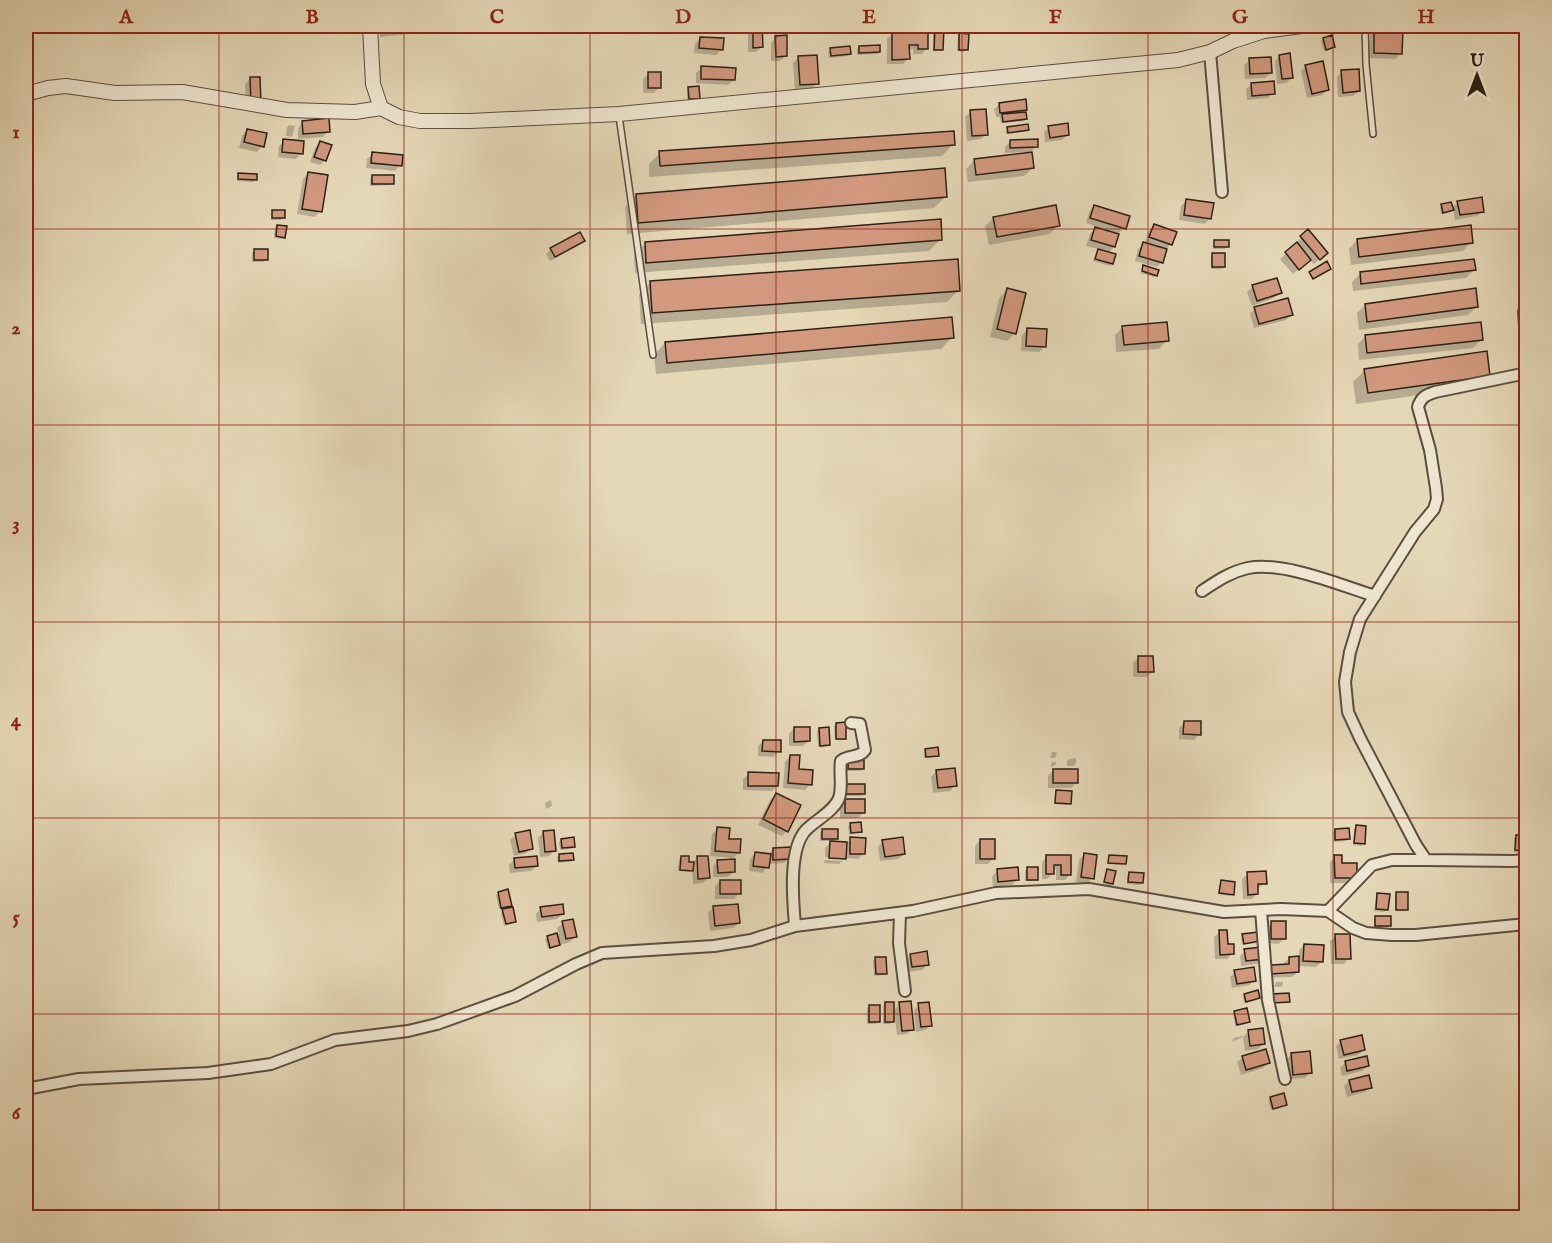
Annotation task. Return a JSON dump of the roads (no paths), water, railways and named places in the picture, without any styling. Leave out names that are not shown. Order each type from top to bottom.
[{"type":"street","points":[[370,26],[373,84],[381,108]]},
{"type":"street","points":[[26,94],[66,86],[104,93],[182,92],[287,110],[355,112],[381,108],[399,117],[420,121],[619,114],[1178,60],[1210,52],[1233,41],[1264,31],[1301,26]]},
{"type":"street","points":[[1210,52],[1222,192]]},
{"type":"street","points":[[1527,308],[1524,312],[1527,338]]},
{"type":"street","points":[[1426,860],[1416,845],[1348,711],[1345,682],[1350,652],[1360,619],[1415,532],[1434,509],[1437,499],[1430,450],[1419,407],[1420,401],[1424,396],[1435,392],[1522,374],[1527,370]]},
{"type":"street","points":[[1202,591],[1227,575],[1250,568],[1277,567],[1375,596]]},
{"type":"street","points":[[795,926],[792,895],[799,842],[804,832],[836,805],[840,795],[841,761],[863,754],[865,750],[860,724],[851,723]]},
{"type":"street","points":[[1328,911],[1372,865],[1392,861],[1527,860]]},
{"type":"street","points":[[26,1089],[79,1079],[208,1072],[271,1064],[335,1040],[408,1031],[437,1024],[515,996],[602,953],[714,946],[752,940],[795,926],[900,913],[996,893],[1080,890],[1140,897],[1224,912],[1303,909],[1328,911],[1353,928],[1374,934],[1416,934],[1527,924]]},
{"type":"street","points":[[1261,910],[1268,1000],[1285,1080]]},
{"type":"street","points":[[900,913],[899,943],[905,991]]},
{"type":"lane","points":[[1365,26],[1366,64],[1373,134]]},
{"type":"lane","points":[[619,114],[653,355]]}]
